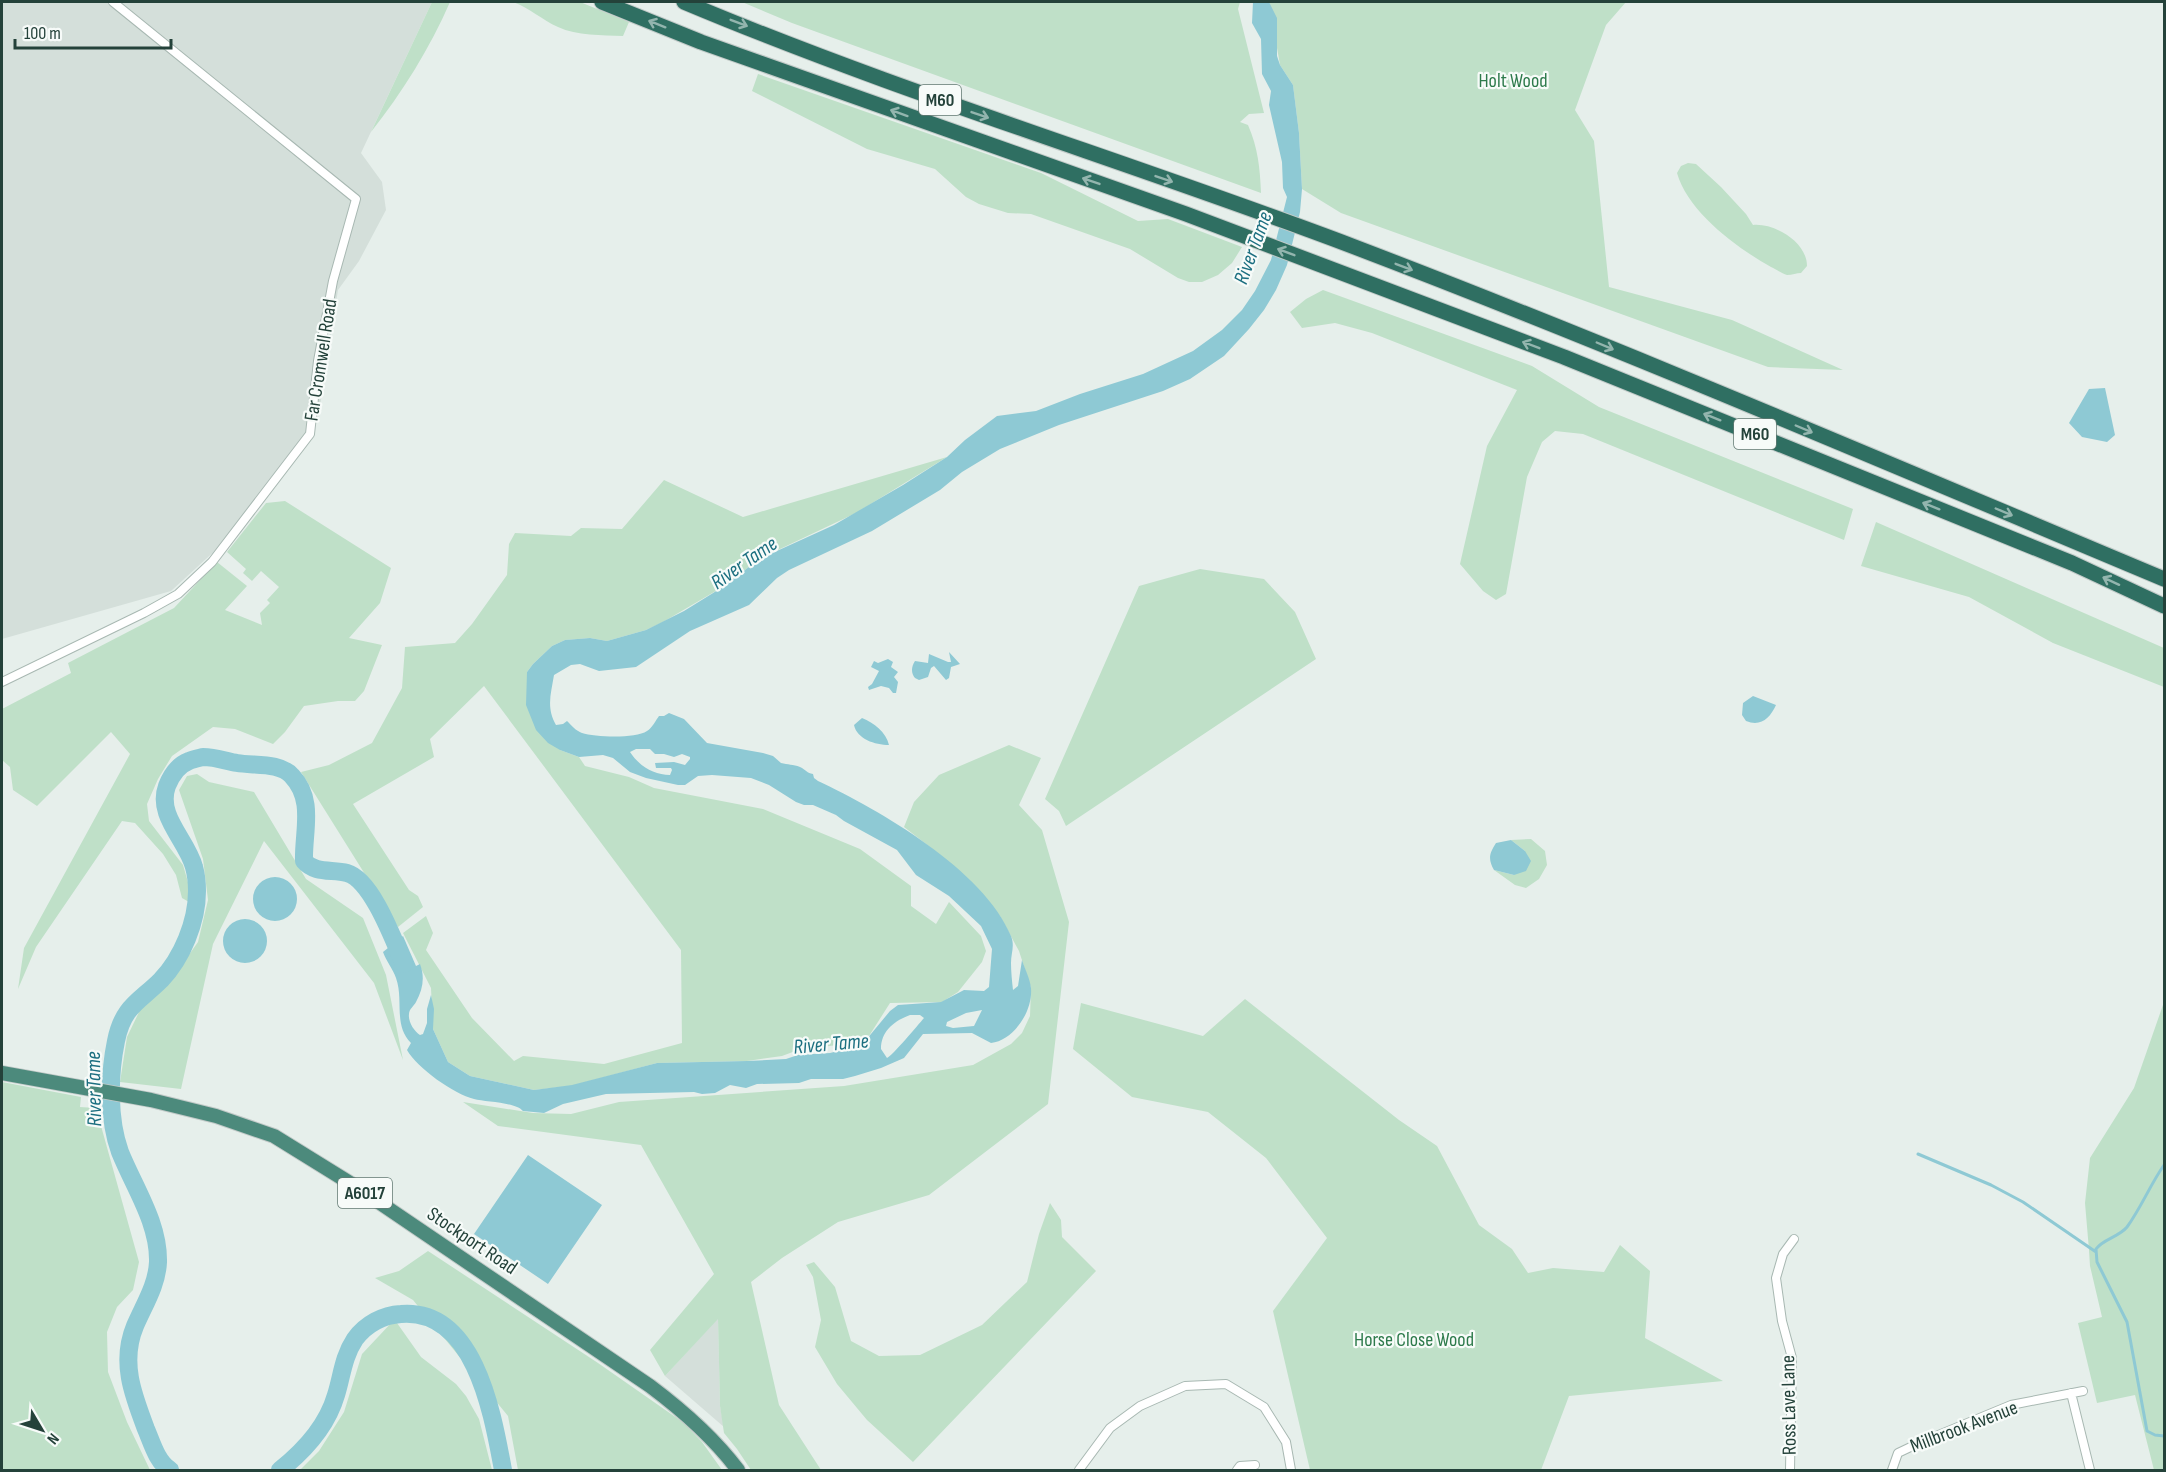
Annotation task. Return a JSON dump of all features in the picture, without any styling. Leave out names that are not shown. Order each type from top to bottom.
[{"type":"highway","name":"M60","points":[[602,2],[712,46],[1186,214],[1564,357],[2072,563],[2164,606]]},
{"type":"highway","name":"M60","points":[[684,2],[965,110],[1199,190],[1349,245],[1578,334],[2164,579]]},
{"type":"highway","name":"Stockport Road","points":[[2,1073],[151,1100],[252,1127],[274,1136],[299,1150],[650,1386],[715,1443],[738,1470]]},
{"type":"street","name":"Far Cromwell Road","points":[[2,682],[178,594],[212,562],[310,434],[318,361],[333,281],[356,199],[112,2]]},
{"type":"street","name":"Ross Lave Lane","points":[[1790,1470],[1792,1358],[1782,1321],[1776,1278],[1783,1254],[1794,1239]]},
{"type":"street","points":[[1079,1470],[1110,1428],[1140,1406],[1185,1386],[1226,1384],[1264,1407],[1286,1442],[1291,1470]]},
{"type":"street","name":"Millbrook Avenue","points":[[1892,1470],[1898,1453],[1905,1448],[2012,1405],[2083,1390]]},
{"type":"street","points":[[2070,1393],[2090,1470]]},
{"type":"street","points":[[1237,1470],[1240,1466],[1255,1464]]},
{"type":"shaded area","points":[[2,2],[432,2],[361,153],[382,182],[386,210],[359,261],[338,290],[318,419],[219,547],[171,591],[2,639]]},
{"type":"shaded area","points":[[718,1318],[720,1406],[724,1427],[665,1376]]},
{"type":"green space","points":[[432,2],[450,2],[415,70],[371,132]]},
{"type":"green space","points":[[513,2],[580,2],[629,22],[623,36],[581,34],[558,27]]},
{"type":"green space","points":[[742,2],[1240,2],[1238,9],[1264,113],[1249,114],[1240,122],[1248,125],[1254,142],[1261,193],[792,23]]},
{"type":"green space","name":"Holt Wood","points":[[1269,2],[1626,2],[1606,25],[1575,110],[1594,141],[1609,287],[1732,320],[1843,370],[1768,367],[1341,213],[1302,189],[1299,133],[1293,85],[1280,65]]},
{"type":"green space","points":[[758,74],[1041,173],[1138,221],[1168,219],[1242,247],[1232,263],[1218,275],[1202,282],[1189,282],[1178,278],[1130,249],[1031,214],[1008,213],[979,204],[966,197],[935,169],[867,149],[752,91]]},
{"type":"green space","points":[[1688,163],[1696,164],[1721,187],[1753,225],[1771,227],[1796,242],[1806,257],[1807,266],[1801,273],[1787,275],[1781,273],[1744,250],[1715,228],[1692,201],[1677,173],[1681,166]]},
{"type":"green space","points":[[1323,290],[1532,366],[1599,407],[1853,509],[1844,540],[1583,434],[1555,431],[1542,442],[1527,477],[1506,594],[1496,600],[1483,591],[1460,564],[1487,446],[1517,390],[1372,333],[1335,323],[1302,328],[1290,312],[1306,299]]},
{"type":"green space","points":[[947,457],[856,513],[759,559],[726,585],[663,622],[646,630],[607,641],[590,638],[565,640],[552,646],[527,672],[560,750],[579,757],[585,766],[629,777],[654,788],[763,809],[860,849],[911,886],[911,906],[936,924],[949,902],[981,936],[986,951],[982,962],[958,992],[942,1002],[890,1003],[869,1036],[853,1043],[798,1050],[782,1056],[747,1061],[657,1063],[571,1086],[534,1090],[470,1076],[448,1062],[433,1029],[431,988],[403,933],[426,916],[433,933],[426,950],[472,1018],[514,1061],[523,1056],[604,1064],[682,1043],[681,950],[484,686],[430,739],[434,757],[353,804],[409,890],[418,896],[423,907],[398,927],[301,772],[329,765],[372,743],[402,688],[405,647],[455,643],[472,624],[507,575],[509,544],[515,533],[571,536],[581,528],[622,529],[664,480],[743,517]]},
{"type":"green space","points":[[285,501],[391,568],[380,603],[349,638],[382,645],[364,691],[355,701],[304,706],[273,744],[235,729],[213,727],[172,756],[147,804],[149,821],[183,865],[190,889],[189,902],[182,898],[176,875],[163,854],[135,823],[122,821],[36,947],[18,989],[24,948],[130,754],[111,732],[37,806],[13,790],[10,767],[2,760],[2,709],[71,673],[68,663],[174,608],[217,562],[247,586],[225,610],[262,625],[260,613],[270,603],[267,600],[279,587],[261,571],[252,581],[243,573],[246,569],[227,552],[266,503]]},
{"type":"green space","points":[[1876,522],[2164,648],[2164,687],[2053,643],[1969,597],[1861,566]]},
{"type":"green space","points":[[1200,569],[1264,579],[1295,612],[1316,659],[1066,826],[1059,811],[1045,799],[1139,586]]},
{"type":"green space","points":[[1009,745],[1041,758],[1019,805],[1042,830],[1069,922],[1048,1104],[929,1195],[838,1222],[782,1258],[751,1282],[779,1405],[821,1470],[751,1470],[724,1433],[720,1406],[718,1319],[665,1376],[650,1350],[714,1274],[641,1145],[498,1126],[463,1102],[533,1113],[571,1114],[619,1102],[844,1086],[973,1065],[1011,1044],[1022,1033],[1030,1016],[1031,988],[1019,951],[1000,916],[930,847],[904,827],[914,802],[939,775]]},
{"type":"green space","points":[[197,774],[209,782],[254,792],[306,879],[363,918],[386,975],[403,1060],[374,983],[264,841],[213,944],[181,1089],[120,1082],[127,1037],[140,1010],[171,980],[198,942],[208,900],[203,859],[179,790],[187,776]]},
{"type":"green space","points":[[1531,839],[1545,851],[1547,865],[1539,879],[1526,888],[1515,885],[1494,870],[1514,875],[1525,851],[1511,840]]},
{"type":"green space","name":"Horse Close Wood","points":[[1245,999],[1399,1120],[1437,1146],[1479,1225],[1512,1249],[1528,1273],[1553,1268],[1604,1272],[1620,1245],[1650,1271],[1645,1338],[1723,1381],[1569,1396],[1541,1470],[1310,1470],[1273,1311],[1327,1238],[1266,1158],[1208,1112],[1132,1097],[1073,1049],[1081,1003],[1203,1036]]},
{"type":"green space","points":[[2164,1002],[2164,1470],[2154,1470],[2135,1395],[2097,1403],[2078,1323],[2102,1317],[2090,1266],[2085,1203],[2090,1158],[2134,1088]]},
{"type":"green space","points":[[2,1082],[81,1097],[80,1107],[96,1108],[139,1262],[133,1290],[117,1307],[107,1332],[108,1372],[127,1422],[150,1470],[2,1470]]},
{"type":"green space","points":[[1050,1203],[1061,1220],[1062,1237],[1096,1271],[913,1462],[867,1420],[837,1384],[815,1347],[821,1320],[813,1277],[806,1265],[814,1262],[835,1287],[851,1341],[879,1356],[920,1355],[982,1325],[1027,1282],[1039,1234]]},
{"type":"green space","points":[[428,1251],[598,1363],[684,1423],[702,1442],[722,1470],[518,1470],[508,1416],[413,1300],[375,1278],[399,1271]]},
{"type":"green space","points":[[393,1321],[397,1323],[421,1357],[456,1384],[466,1396],[479,1419],[492,1470],[300,1470],[319,1451],[344,1412],[362,1354]]},
{"type":"water","points":[[1253,2],[1269,2],[1277,18],[1277,56],[1293,85],[1299,133],[1302,189],[1300,212],[1287,265],[1276,290],[1264,310],[1224,356],[1190,379],[1163,391],[1059,425],[1000,449],[962,472],[940,490],[872,531],[789,570],[777,578],[749,605],[690,631],[636,667],[599,671],[580,664],[571,665],[554,675],[550,706],[556,725],[567,721],[582,733],[615,737],[634,735],[647,731],[659,716],[669,713],[684,719],[707,743],[763,753],[773,756],[781,763],[800,767],[813,774],[818,781],[871,808],[928,845],[978,888],[997,912],[1011,936],[1013,990],[1018,986],[1022,960],[1031,988],[1029,1006],[1020,1023],[1007,1036],[991,1043],[972,1033],[923,1034],[904,1058],[881,1068],[843,1079],[811,1079],[799,1083],[757,1084],[746,1088],[730,1085],[715,1093],[702,1094],[694,1092],[606,1094],[563,1104],[544,1113],[523,1111],[514,1106],[466,1096],[427,1072],[407,1050],[411,1043],[400,1020],[398,986],[383,952],[403,936],[416,966],[420,964],[422,974],[420,992],[409,1014],[410,1023],[416,1031],[420,1035],[423,1034],[431,995],[434,1009],[433,1029],[448,1062],[470,1076],[534,1090],[572,1085],[657,1063],[786,1059],[798,1055],[830,1053],[854,1047],[866,1040],[890,1011],[898,1005],[941,1002],[964,990],[984,991],[989,987],[992,949],[981,926],[949,896],[916,875],[897,850],[836,815],[813,805],[796,802],[769,785],[751,778],[698,776],[685,785],[678,785],[630,772],[613,758],[603,755],[579,757],[560,750],[548,743],[536,730],[526,705],[527,672],[552,646],[565,640],[590,638],[607,641],[646,630],[684,611],[726,585],[759,559],[834,525],[903,485],[947,457],[997,416],[1036,411],[1143,374],[1193,351],[1222,330],[1242,310],[1271,260],[1287,197],[1283,188],[1282,162],[1269,105],[1271,91],[1262,74],[1261,39],[1252,23]],"holes":[[[636,749],[650,749],[655,754],[674,757],[682,754],[690,759],[685,765],[674,762],[655,763],[656,768],[671,768],[670,775],[664,775],[647,769],[638,762],[630,752]],[[982,1010],[974,1026],[953,1028],[946,1026],[947,1022],[966,1013]],[[920,1015],[924,1018],[887,1058],[881,1049],[883,1037],[894,1024],[904,1017]]]},
{"type":"water","points":[[2105,388],[2115,435],[2107,442],[2082,437],[2069,423],[2089,389]]},
{"type":"water","points":[[949,652],[960,664],[951,667],[949,678],[946,680],[934,666],[928,677],[919,680],[915,678],[912,670],[915,661],[928,663],[929,654],[951,662]]},
{"type":"water","points":[[888,659],[893,662],[891,667],[898,672],[894,677],[898,682],[896,693],[881,686],[869,690],[868,687],[879,671],[871,667],[874,661],[878,663]]},
{"type":"water","points":[[1753,696],[1776,705],[1771,714],[1761,722],[1751,723],[1746,721],[1742,715],[1743,703]]},
{"type":"water","points":[[862,718],[879,728],[889,745],[878,744],[859,734],[854,725]]},
{"type":"water","points":[[1511,840],[1525,851],[1531,861],[1526,871],[1514,875],[1494,870],[1490,860],[1496,843]]},
{"type":"water","points":[[275,877],[291,883],[297,899],[291,915],[275,921],[259,915],[253,899],[259,883]]},
{"type":"water","points":[[245,919],[254,920],[261,925],[266,932],[266,950],[261,957],[254,962],[245,963],[236,962],[229,957],[224,950],[223,941],[224,932],[229,925],[236,920]]},
{"type":"water","points":[[528,1155],[602,1205],[548,1284],[474,1234]]},
{"type":"waterway","name":"River Tame","points":[[170,1470],[165,1467],[153,1446],[137,1404],[128,1365],[131,1339],[150,1295],[158,1262],[150,1219],[116,1139],[113,1126],[111,1082],[116,1041],[123,1020],[133,1006],[169,971],[187,939],[194,915],[197,891],[194,867],[166,808],[167,786],[175,771],[181,765],[203,757],[281,768],[292,776],[299,785],[306,806],[304,861],[313,868],[347,873],[365,887],[381,912],[404,964]]},
{"type":"waterway","points":[[1918,1154],[1991,1185],[2023,1202],[2096,1252]]},
{"type":"waterway","points":[[2164,1165],[2127,1227],[2096,1249],[2097,1262],[2127,1322],[2147,1431],[2164,1436]]},
{"type":"waterway","name":"River Tame","points":[[280,1470],[314,1437],[327,1417],[336,1395],[345,1360],[355,1339],[375,1321],[401,1314],[427,1317],[447,1328],[464,1347],[486,1396],[503,1470]]}]
